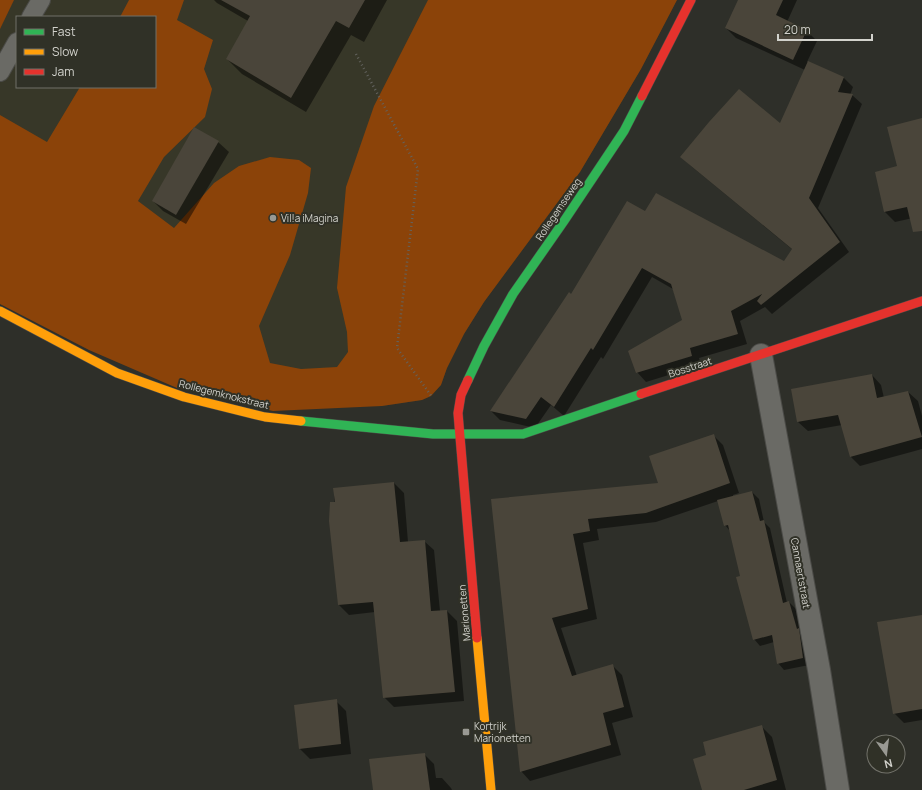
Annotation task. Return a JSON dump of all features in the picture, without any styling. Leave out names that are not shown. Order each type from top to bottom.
[{"type":"street","name":"Rollegemseweg","points":[[461,434],[458,413],[461,395],[491,333],[513,294],[564,222],[624,131],[691,0]]},
{"type":"street","name":"Bosstraat","points":[[461,434],[523,434],[922,301]]},
{"type":"street","name":"Rollegemknokstraat","points":[[0,311],[117,373],[184,397],[265,417],[433,434],[461,434]]},
{"type":"street","name":"Cannaertstraat","points":[[761,355],[819,670],[838,790]]},
{"type":"street","name":"Marionetten","points":[[461,434],[491,790]]},
{"type":"lane","points":[[32,16],[41,0]]},
{"type":"lane","points":[[0,72],[16,44]]},
{"type":"path","points":[[356,54],[418,169],[397,348],[431,396],[458,413]]},
{"type":"shaded area","name":"Vil!a iMagina","points":[[0,0],[677,0],[641,69],[580,172],[484,302],[464,334],[447,368],[441,385],[431,396],[422,400],[382,406],[0,304]]},
{"type":"shaded area","points":[[0,0],[14,0],[0,29]]},
{"type":"shaded area","name":"Vil!a iMagina","points":[[129,0],[184,0],[177,20],[213,40],[204,69],[212,89],[205,117],[164,157],[138,201],[174,228],[214,183],[239,166],[270,157],[299,160],[311,168],[308,193],[290,255],[259,326],[270,363],[301,369],[337,367],[348,352],[347,332],[337,288],[346,187],[374,106],[428,0],[677,0],[641,69],[580,172],[484,302],[464,334],[447,368],[441,385],[431,396],[422,400],[382,406],[273,411],[177,388],[89,350],[0,304],[0,115],[47,142],[79,88],[156,88],[156,16],[121,16]]},
{"type":"building","points":[[221,0],[365,0],[349,28],[336,21],[291,98],[226,59],[250,16]]},
{"type":"building","points":[[738,0],[783,0],[776,15],[807,30],[793,60],[725,28]]},
{"type":"building","points":[[808,61],[844,77],[838,92],[853,94],[809,198],[840,242],[761,305],[757,301],[762,294],[731,311],[738,334],[690,348],[692,356],[636,373],[628,351],[682,320],[671,284],[642,268],[593,350],[591,348],[554,407],[541,397],[526,419],[490,411],[569,292],[571,294],[627,201],[645,211],[656,193],[784,261],[792,249],[680,157],[739,89],[780,123]]},
{"type":"building","points":[[922,118],[922,231],[913,232],[907,207],[884,212],[875,172],[897,166],[887,127]]},
{"type":"building","points":[[194,127],[219,141],[176,215],[152,201]]},
{"type":"building","points":[[872,374],[877,398],[908,391],[922,437],[850,457],[838,415],[797,422],[791,389]]},
{"type":"building","points":[[714,434],[730,483],[646,513],[588,519],[590,531],[573,534],[588,609],[552,618],[572,676],[613,664],[624,707],[603,713],[611,745],[520,772],[491,499],[658,483],[649,456]]},
{"type":"building","points":[[394,482],[400,542],[425,540],[431,611],[447,610],[455,692],[383,698],[373,602],[338,605],[329,521],[330,502],[335,502],[333,488]]},
{"type":"building","points":[[752,491],[760,521],[764,520],[783,603],[789,601],[797,629],[799,628],[803,658],[777,664],[772,635],[753,640],[736,577],[740,576],[728,525],[724,526],[717,500]]},
{"type":"building","points":[[922,615],[922,709],[893,714],[877,622]]},
{"type":"building","points":[[337,699],[341,744],[299,749],[294,705]]},
{"type":"building","points":[[762,725],[777,780],[744,790],[702,790],[693,759],[706,755],[703,742]]},
{"type":"building","points":[[425,753],[430,790],[373,790],[369,759]]},
{"type":"traffic: fast","points":[[468,380],[484,346],[513,294],[624,131],[642,96]]},
{"type":"traffic: fast","points":[[301,421],[433,434],[523,434],[641,394]]},
{"type":"traffic: slow","points":[[0,311],[117,373],[184,397],[265,417],[301,421]]},
{"type":"traffic: slow","points":[[477,638],[491,790]]},
{"type":"traffic: jam","points":[[642,96],[691,0]]},
{"type":"traffic: jam","points":[[641,394],[922,301]]},
{"type":"traffic: jam","points":[[468,380],[461,395],[458,413],[477,638]]},
{"type":"place","name":"Vil!a iMagina","points":[[273,218]]},
{"type":"place","name":"Kortrijk Marionetten","points":[[466,732]]}]
